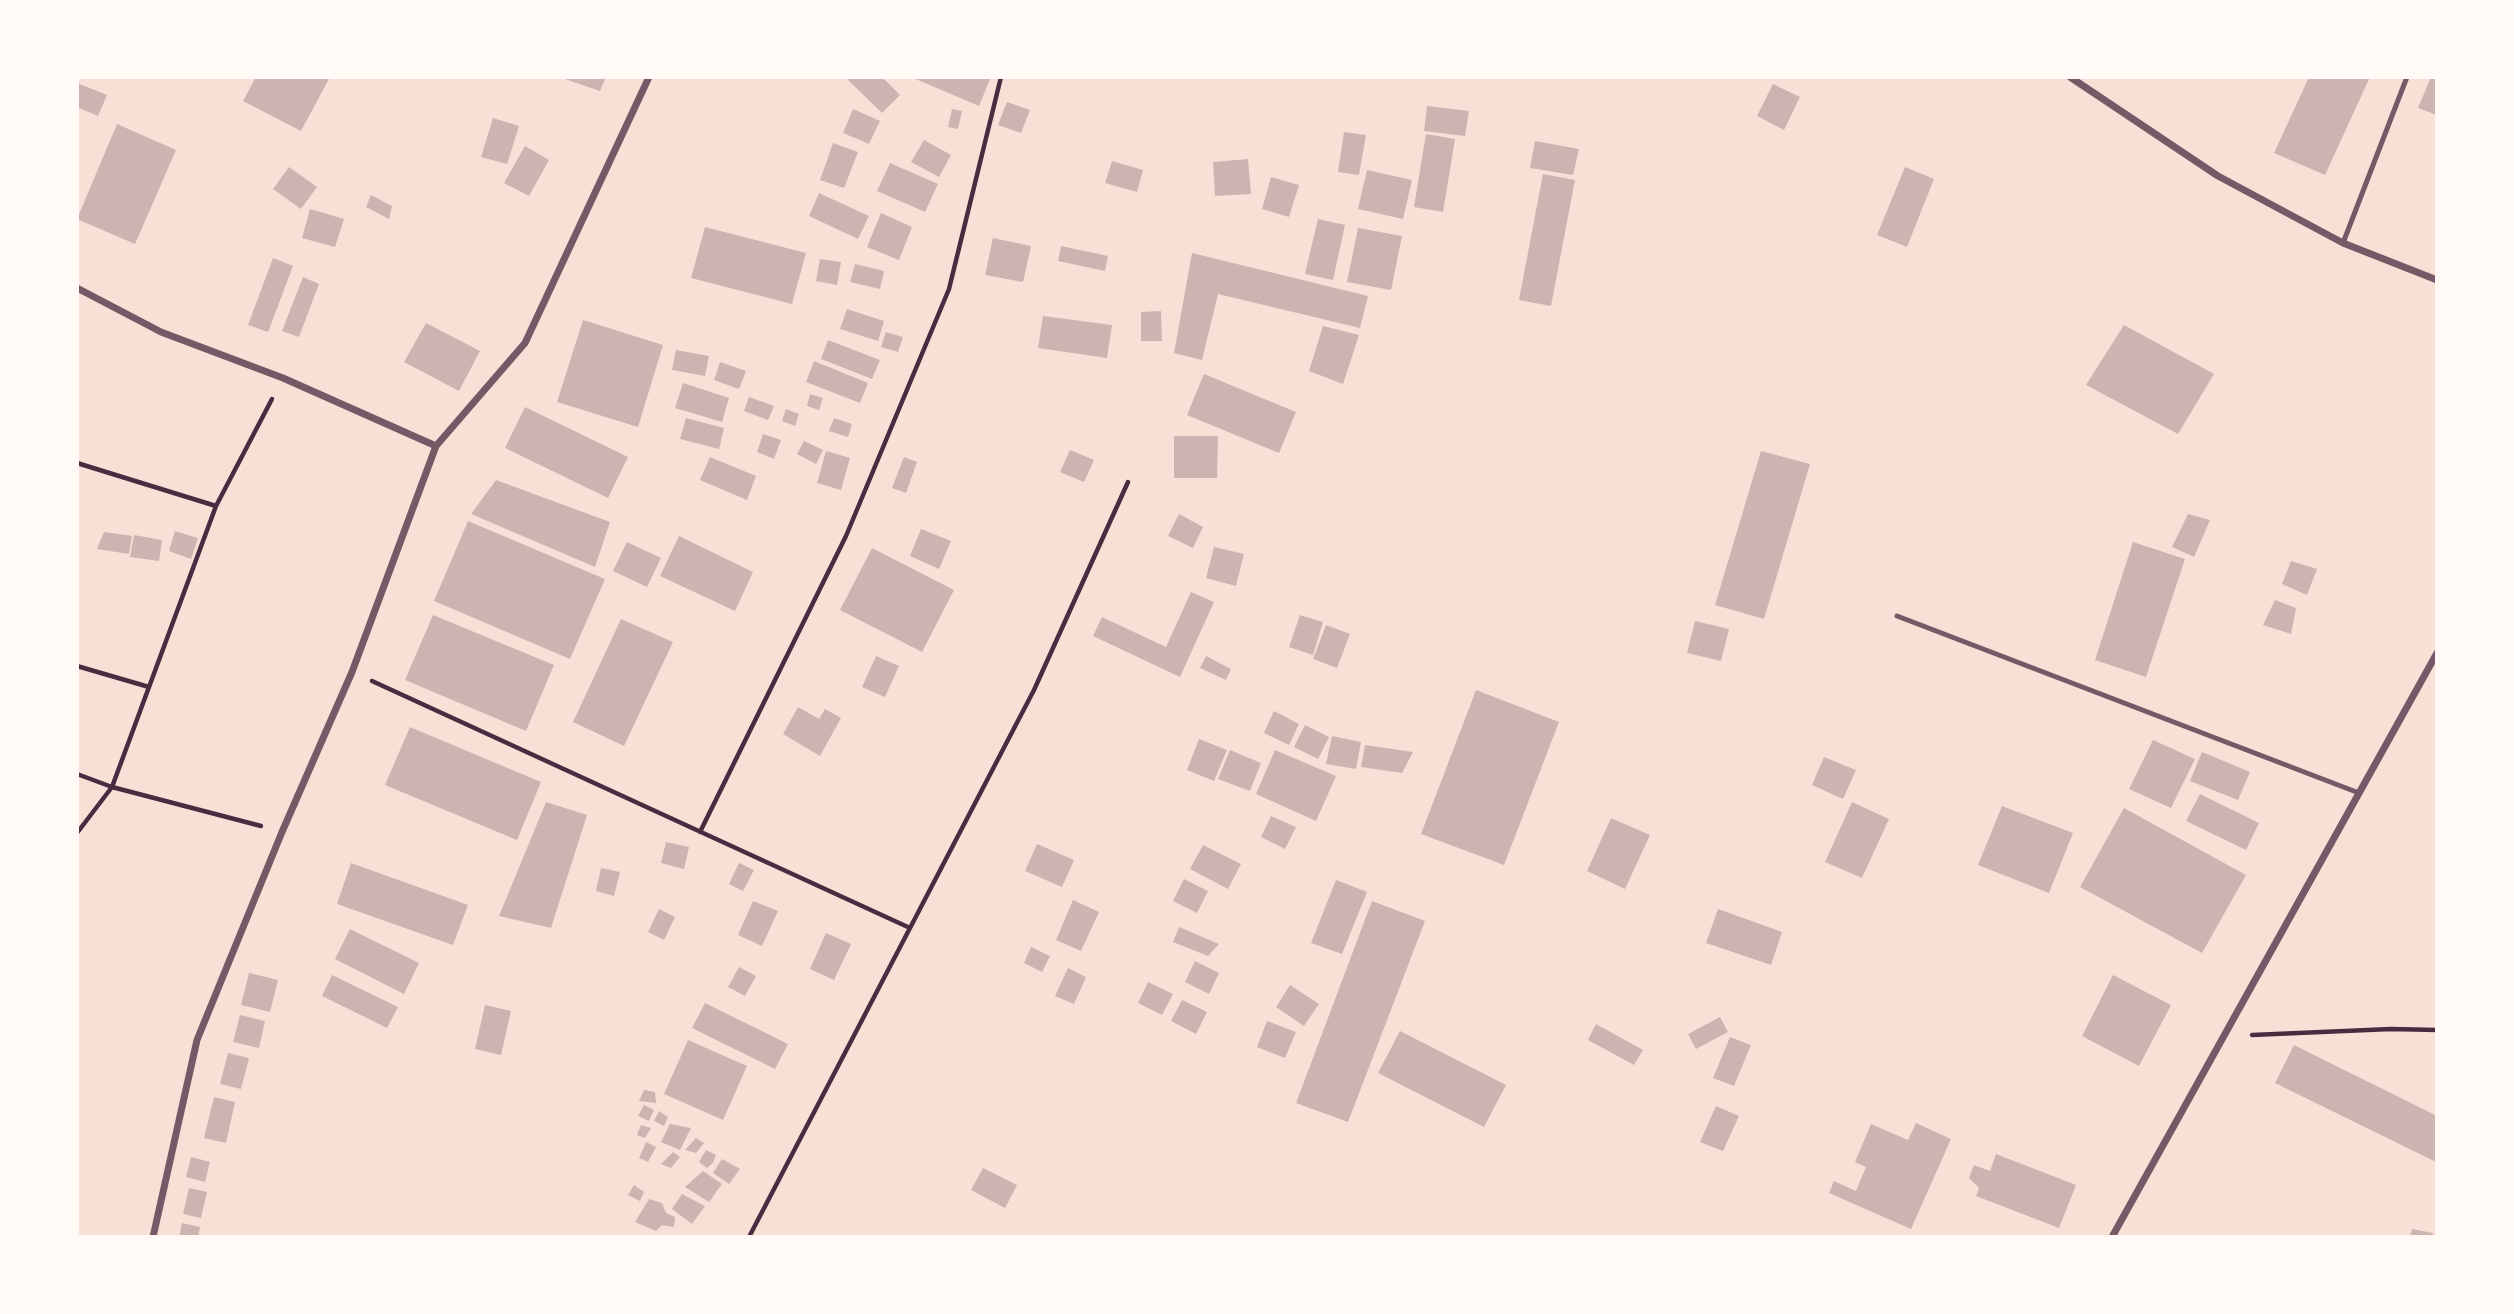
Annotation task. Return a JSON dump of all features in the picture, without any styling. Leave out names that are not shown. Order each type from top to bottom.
[{"type":"street","points":[[153,1237],[197,1040],[282,832],[352,672],[436,446],[525,343],[649,77]]},
{"type":"street","points":[[2070,77],[2218,176],[2343,243],[2437,280]]},
{"type":"street","points":[[77,288],[161,332],[283,378],[436,446]]},
{"type":"street","points":[[2112,1237],[2437,653]]},
{"type":"lane","points":[[2343,243],[2407,77]]},
{"type":"lane","points":[[1897,616],[2359,793]]},
{"type":"path","points":[[700,832],[846,536],[950,289],[1002,77]]},
{"type":"path","points":[[77,833],[112,787],[216,506],[283,378]]},
{"type":"path","points":[[77,463],[216,506]]},
{"type":"path","points":[[749,1237],[1034,690],[1128,482]]},
{"type":"path","points":[[77,666],[149,687]]},
{"type":"path","points":[[352,672],[910,928]]},
{"type":"path","points":[[77,774],[112,787],[282,832]]},
{"type":"path","points":[[2223,1036],[2391,1029],[2437,1030]]},
{"type":"building","points":[[256,77],[330,77],[301,131],[243,101]]},
{"type":"building","points":[[559,77],[606,77],[600,91]]},
{"type":"building","points":[[845,77],[882,77],[900,95],[882,113]]},
{"type":"building","points":[[911,77],[991,77],[979,106]]},
{"type":"building","points":[[2309,77],[2370,77],[2325,175],[2274,153]]},
{"type":"building","points":[[2431,77],[2437,77],[2437,115],[2418,108]]},
{"type":"building","points":[[77,83],[107,95],[98,116],[77,107]]},
{"type":"building","points":[[1773,84],[1800,97],[1784,130],[1757,116]]},
{"type":"building","points":[[1007,102],[1030,110],[1021,133],[998,125]]},
{"type":"building","points":[[1427,106],[1469,111],[1465,136],[1424,131]]},
{"type":"building","points":[[853,109],[880,121],[869,144],[843,133]]},
{"type":"building","points":[[952,109],[962,111],[958,129],[948,127]]},
{"type":"building","points":[[493,118],[519,126],[507,164],[481,157]]},
{"type":"building","points":[[117,124],[176,150],[135,244],[77,219]]},
{"type":"building","points":[[1344,132],[1366,135],[1359,175],[1338,172]]},
{"type":"building","points":[[1426,134],[1455,139],[1443,212],[1414,207]]},
{"type":"building","points":[[924,140],[951,155],[939,177],[911,162]]},
{"type":"building","points":[[1535,141],[1579,149],[1573,175],[1530,168]]},
{"type":"building","points":[[833,143],[858,152],[844,188],[820,180]]},
{"type":"building","points":[[525,146],[549,160],[529,196],[504,183]]},
{"type":"building","points":[[1248,159],[1251,194],[1215,196],[1213,162]]},
{"type":"building","points":[[1112,161],[1143,170],[1137,192],[1105,183]]},
{"type":"building","points":[[890,163],[938,184],[925,212],[877,191]]},
{"type":"building","points":[[289,167],[317,187],[301,209],[273,189]]},
{"type":"building","points":[[1905,167],[1934,179],[1907,247],[1877,235]]},
{"type":"building","points":[[1367,170],[1412,180],[1403,219],[1358,209]]},
{"type":"building","points":[[1543,174],[1575,180],[1551,306],[1519,300]]},
{"type":"building","points":[[1271,177],[1299,185],[1289,217],[1262,209]]},
{"type":"building","points":[[819,193],[869,216],[858,239],[809,216]]},
{"type":"building","points":[[371,195],[392,206],[389,219],[366,207]]},
{"type":"building","points":[[310,209],[344,219],[335,247],[302,238]]},
{"type":"building","points":[[881,213],[912,227],[899,260],[867,247]]},
{"type":"building","points":[[1318,219],[1345,225],[1333,280],[1305,274]]},
{"type":"building","points":[[705,227],[806,253],[792,304],[691,278]]},
{"type":"building","points":[[1358,228],[1402,236],[1391,290],[1347,282]]},
{"type":"building","points":[[993,238],[1031,246],[1023,282],[985,275]]},
{"type":"building","points":[[1061,246],[1108,256],[1105,271],[1058,261]]},
{"type":"building","points":[[1192,253],[1368,296],[1360,328],[1218,294],[1202,360],[1174,353]]},
{"type":"building","points":[[273,258],[293,266],[268,332],[248,325]]},
{"type":"building","points":[[820,259],[841,262],[837,285],[816,281]]},
{"type":"building","points":[[855,264],[884,271],[880,289],[850,282]]},
{"type":"building","points":[[303,277],[319,284],[299,337],[282,331]]},
{"type":"building","points":[[847,309],[884,321],[878,341],[840,329]]},
{"type":"building","points":[[1161,311],[1162,341],[1141,341],[1141,312]]},
{"type":"building","points":[[1043,316],[1112,325],[1107,358],[1038,348]]},
{"type":"building","points":[[583,320],[663,345],[638,427],[557,402]]},
{"type":"building","points":[[426,323],[480,351],[459,391],[404,362]]},
{"type":"building","points":[[2124,325],[2214,374],[2178,434],[2086,385]]},
{"type":"building","points":[[1323,326],[1359,335],[1343,384],[1309,371]]},
{"type":"building","points":[[886,332],[903,337],[898,352],[881,347]]},
{"type":"building","points":[[828,340],[880,360],[872,379],[821,359]]},
{"type":"building","points":[[676,350],[709,356],[705,376],[672,370]]},
{"type":"building","points":[[814,361],[868,383],[860,403],[806,382]]},
{"type":"building","points":[[720,362],[746,371],[739,389],[714,380]]},
{"type":"building","points":[[1204,374],[1296,412],[1279,453],[1187,415]]},
{"type":"building","points":[[683,383],[729,398],[722,422],[675,408]]},
{"type":"building","points":[[810,394],[823,398],[819,410],[807,406]]},
{"type":"building","points":[[749,397],[774,406],[768,420],[744,411]]},
{"type":"building","points":[[525,407],[628,457],[608,498],[505,448]]},
{"type":"building","points":[[786,409],[799,414],[795,426],[782,421]]},
{"type":"building","points":[[686,418],[724,428],[719,449],[680,439]]},
{"type":"building","points":[[834,418],[852,424],[848,437],[829,431]]},
{"type":"building","points":[[763,434],[781,440],[774,459],[757,452]]},
{"type":"building","points":[[1174,436],[1218,436],[1217,478],[1174,478]]},
{"type":"building","points":[[804,441],[823,450],[816,464],[797,454]]},
{"type":"building","points":[[1070,450],[1094,460],[1084,482],[1060,472]]},
{"type":"building","points":[[826,451],[850,458],[841,490],[817,483]]},
{"type":"building","points":[[1761,451],[1810,464],[1764,619],[1715,605]]},
{"type":"building","points":[[710,457],[756,476],[747,500],[700,480]]},
{"type":"building","points":[[904,457],[917,462],[906,493],[892,488]]},
{"type":"building","points":[[496,480],[610,522],[595,567],[471,514]]},
{"type":"building","points":[[1179,514],[1203,527],[1193,548],[1168,536]]},
{"type":"building","points":[[2188,514],[2210,520],[2194,557],[2172,547]]},
{"type":"building","points":[[468,521],[605,579],[570,659],[434,601]]},
{"type":"building","points":[[921,529],[951,541],[939,569],[910,556]]},
{"type":"building","points":[[175,531],[198,538],[191,559],[169,551]]},
{"type":"building","points":[[104,532],[132,536],[129,554],[97,549]]},
{"type":"building","points":[[134,535],[162,540],[159,561],[130,557]]},
{"type":"building","points":[[679,536],[753,572],[735,611],[660,576]]},
{"type":"building","points":[[627,542],[661,558],[647,587],[613,571]]},
{"type":"building","points":[[2133,542],[2185,559],[2146,677],[2095,660]]},
{"type":"building","points":[[1214,547],[1244,554],[1236,586],[1206,578]]},
{"type":"building","points":[[872,548],[954,590],[922,652],[840,610]]},
{"type":"building","points":[[2291,561],[2317,569],[2307,595],[2282,584]]},
{"type":"building","points":[[1191,592],[1214,602],[1180,677],[1093,636],[1102,617],[1166,647]]},
{"type":"building","points":[[2275,600],[2296,608],[2291,634],[2263,625]]},
{"type":"building","points":[[433,615],[554,665],[526,731],[405,680]]},
{"type":"building","points":[[1300,615],[1323,622],[1313,655],[1289,647]]},
{"type":"building","points":[[621,619],[673,642],[624,746],[573,722]]},
{"type":"building","points":[[1695,621],[1729,629],[1721,661],[1687,653]]},
{"type":"building","points":[[1326,625],[1350,634],[1337,668],[1313,659]]},
{"type":"building","points":[[876,656],[899,666],[885,697],[862,687]]},
{"type":"building","points":[[1206,656],[1231,669],[1226,680],[1200,668]]},
{"type":"building","points":[[1476,690],[1559,722],[1504,865],[1421,834]]},
{"type":"building","points":[[798,707],[819,719],[825,709],[841,718],[820,756],[783,734]]},
{"type":"building","points":[[1274,711],[1299,724],[1289,745],[1264,733]]},
{"type":"building","points":[[1305,725],[1329,737],[1318,759],[1294,747]]},
{"type":"building","points":[[410,727],[541,782],[517,840],[385,785]]},
{"type":"building","points":[[1332,736],[1361,742],[1356,769],[1326,764]]},
{"type":"building","points":[[1199,739],[1227,750],[1214,781],[1187,770]]},
{"type":"building","points":[[2153,740],[2195,759],[2171,808],[2129,789]]},
{"type":"building","points":[[1365,745],[1413,752],[1402,773],[1361,767]]},
{"type":"building","points":[[1230,750],[1261,763],[1250,791],[1218,779]]},
{"type":"building","points":[[1275,750],[1336,776],[1316,821],[1256,794]]},
{"type":"building","points":[[2202,752],[2250,772],[2238,800],[2190,781]]},
{"type":"building","points":[[1824,757],[1856,770],[1843,799],[1812,785]]},
{"type":"building","points":[[2200,794],[2259,823],[2246,850],[2186,821]]},
{"type":"building","points":[[546,802],[587,815],[551,928],[499,916]]},
{"type":"building","points":[[1852,802],[1889,819],[1862,878],[1825,862]]},
{"type":"building","points":[[2002,806],[2073,833],[2049,893],[1978,865]]},
{"type":"building","points":[[2124,808],[2246,875],[2202,953],[2080,887]]},
{"type":"building","points":[[1271,816],[1296,827],[1285,849],[1261,837]]},
{"type":"building","points":[[1611,818],[1650,835],[1625,889],[1587,871]]},
{"type":"building","points":[[666,842],[689,847],[684,869],[661,863]]},
{"type":"building","points":[[1037,844],[1074,860],[1062,887],[1025,871]]},
{"type":"building","points":[[1203,845],[1241,864],[1228,889],[1190,869]]},
{"type":"building","points":[[351,863],[468,905],[453,945],[337,904]]},
{"type":"building","points":[[739,863],[754,870],[743,891],[729,884]]},
{"type":"building","points":[[601,868],[620,872],[614,896],[596,891]]},
{"type":"building","points":[[1184,879],[1208,891],[1197,913],[1173,901]]},
{"type":"building","points":[[1336,880],[1367,892],[1342,954],[1311,943]]},
{"type":"building","points":[[1073,900],[1099,912],[1081,951],[1056,940]]},
{"type":"building","points":[[753,901],[778,911],[762,946],[738,935]]},
{"type":"building","points":[[1372,901],[1425,921],[1348,1122],[1296,1103]]},
{"type":"building","points":[[659,909],[675,917],[664,940],[648,932]]},
{"type":"building","points":[[1718,909],[1782,932],[1771,965],[1706,943]]},
{"type":"building","points":[[1179,927],[1219,944],[1208,956],[1173,942]]},
{"type":"building","points":[[350,929],[419,963],[404,994],[335,959]]},
{"type":"building","points":[[826,933],[851,944],[834,980],[810,969]]},
{"type":"building","points":[[1031,947],[1050,956],[1042,972],[1024,963]]},
{"type":"building","points":[[1195,961],[1219,973],[1209,994],[1185,982]]},
{"type":"building","points":[[739,967],[756,976],[745,996],[728,987]]},
{"type":"building","points":[[1068,968],[1086,977],[1074,1004],[1055,996]]},
{"type":"building","points":[[249,973],[278,980],[270,1012],[241,1005]]},
{"type":"building","points":[[332,975],[398,1007],[387,1028],[322,996]]},
{"type":"building","points":[[2113,975],[2171,1005],[2139,1066],[2082,1036]]},
{"type":"building","points":[[1148,982],[1173,994],[1162,1015],[1138,1003]]},
{"type":"building","points":[[1290,985],[1319,1004],[1304,1026],[1276,1007]]},
{"type":"building","points":[[1182,1000],[1207,1012],[1196,1034],[1171,1021]]},
{"type":"building","points":[[705,1003],[788,1044],[775,1069],[692,1028]]},
{"type":"building","points":[[485,1005],[511,1011],[501,1055],[475,1049]]},
{"type":"building","points":[[240,1015],[265,1021],[259,1048],[233,1042]]},
{"type":"building","points":[[1720,1017],[1728,1032],[1696,1049],[1688,1034]]},
{"type":"building","points":[[1267,1021],[1296,1032],[1285,1058],[1257,1047]]},
{"type":"building","points":[[1596,1024],[1643,1050],[1634,1065],[1588,1040]]},
{"type":"building","points":[[1400,1031],[1506,1085],[1484,1127],[1378,1073]]},
{"type":"building","points":[[1730,1037],[1751,1045],[1734,1086],[1713,1078]]},
{"type":"building","points":[[688,1040],[747,1066],[723,1120],[664,1094]]},
{"type":"building","points":[[2294,1045],[2437,1116],[2436,1162],[2275,1083]]},
{"type":"building","points":[[228,1053],[249,1058],[241,1089],[220,1084]]},
{"type":"building","points":[[644,1090],[655,1092],[656,1103],[639,1101]]},
{"type":"building","points":[[214,1097],[235,1102],[226,1143],[204,1138]]},
{"type":"building","points":[[644,1105],[654,1110],[649,1121],[638,1116]]},
{"type":"building","points":[[1716,1106],[1739,1116],[1723,1151],[1700,1142]]},
{"type":"building","points":[[659,1111],[668,1117],[664,1126],[654,1121]]},
{"type":"building","points":[[1916,1123],[1951,1139],[1911,1229],[1829,1193],[1834,1181],[1856,1191],[1866,1167],[1855,1162],[1871,1124],[1908,1140]]},
{"type":"building","points":[[670,1124],[691,1128],[680,1150],[661,1142]]},
{"type":"building","points":[[641,1125],[651,1128],[645,1138],[637,1135]]},
{"type":"building","points":[[696,1138],[704,1143],[696,1153],[685,1150]]},
{"type":"building","points":[[646,1142],[656,1147],[648,1162],[639,1158]]},
{"type":"building","points":[[706,1150],[716,1155],[707,1168],[699,1162]]},
{"type":"building","points":[[673,1152],[680,1157],[671,1168],[661,1164]]},
{"type":"building","points":[[1996,1154],[2076,1185],[2059,1228],[1976,1196],[1979,1188],[1969,1178],[1974,1165],[1990,1171]]},
{"type":"building","points":[[191,1157],[210,1162],[205,1182],[186,1177]]},
{"type":"building","points":[[722,1159],[740,1169],[729,1184],[713,1173]]},
{"type":"building","points":[[983,1168],[1017,1185],[1005,1208],[971,1190]]},
{"type":"building","points":[[703,1171],[722,1184],[709,1202],[685,1187]]},
{"type":"building","points":[[634,1185],[644,1192],[640,1201],[628,1195]]},
{"type":"building","points":[[189,1188],[207,1192],[201,1218],[183,1214]]},
{"type":"building","points":[[682,1194],[705,1206],[692,1224],[672,1209]]},
{"type":"building","points":[[649,1199],[662,1203],[666,1213],[675,1217],[674,1227],[662,1225],[656,1231],[635,1222]]},
{"type":"building","points":[[182,1223],[200,1227],[198,1237],[179,1237]]},
{"type":"building","points":[[2412,1229],[2433,1233],[2432,1237],[2410,1237]]}]
